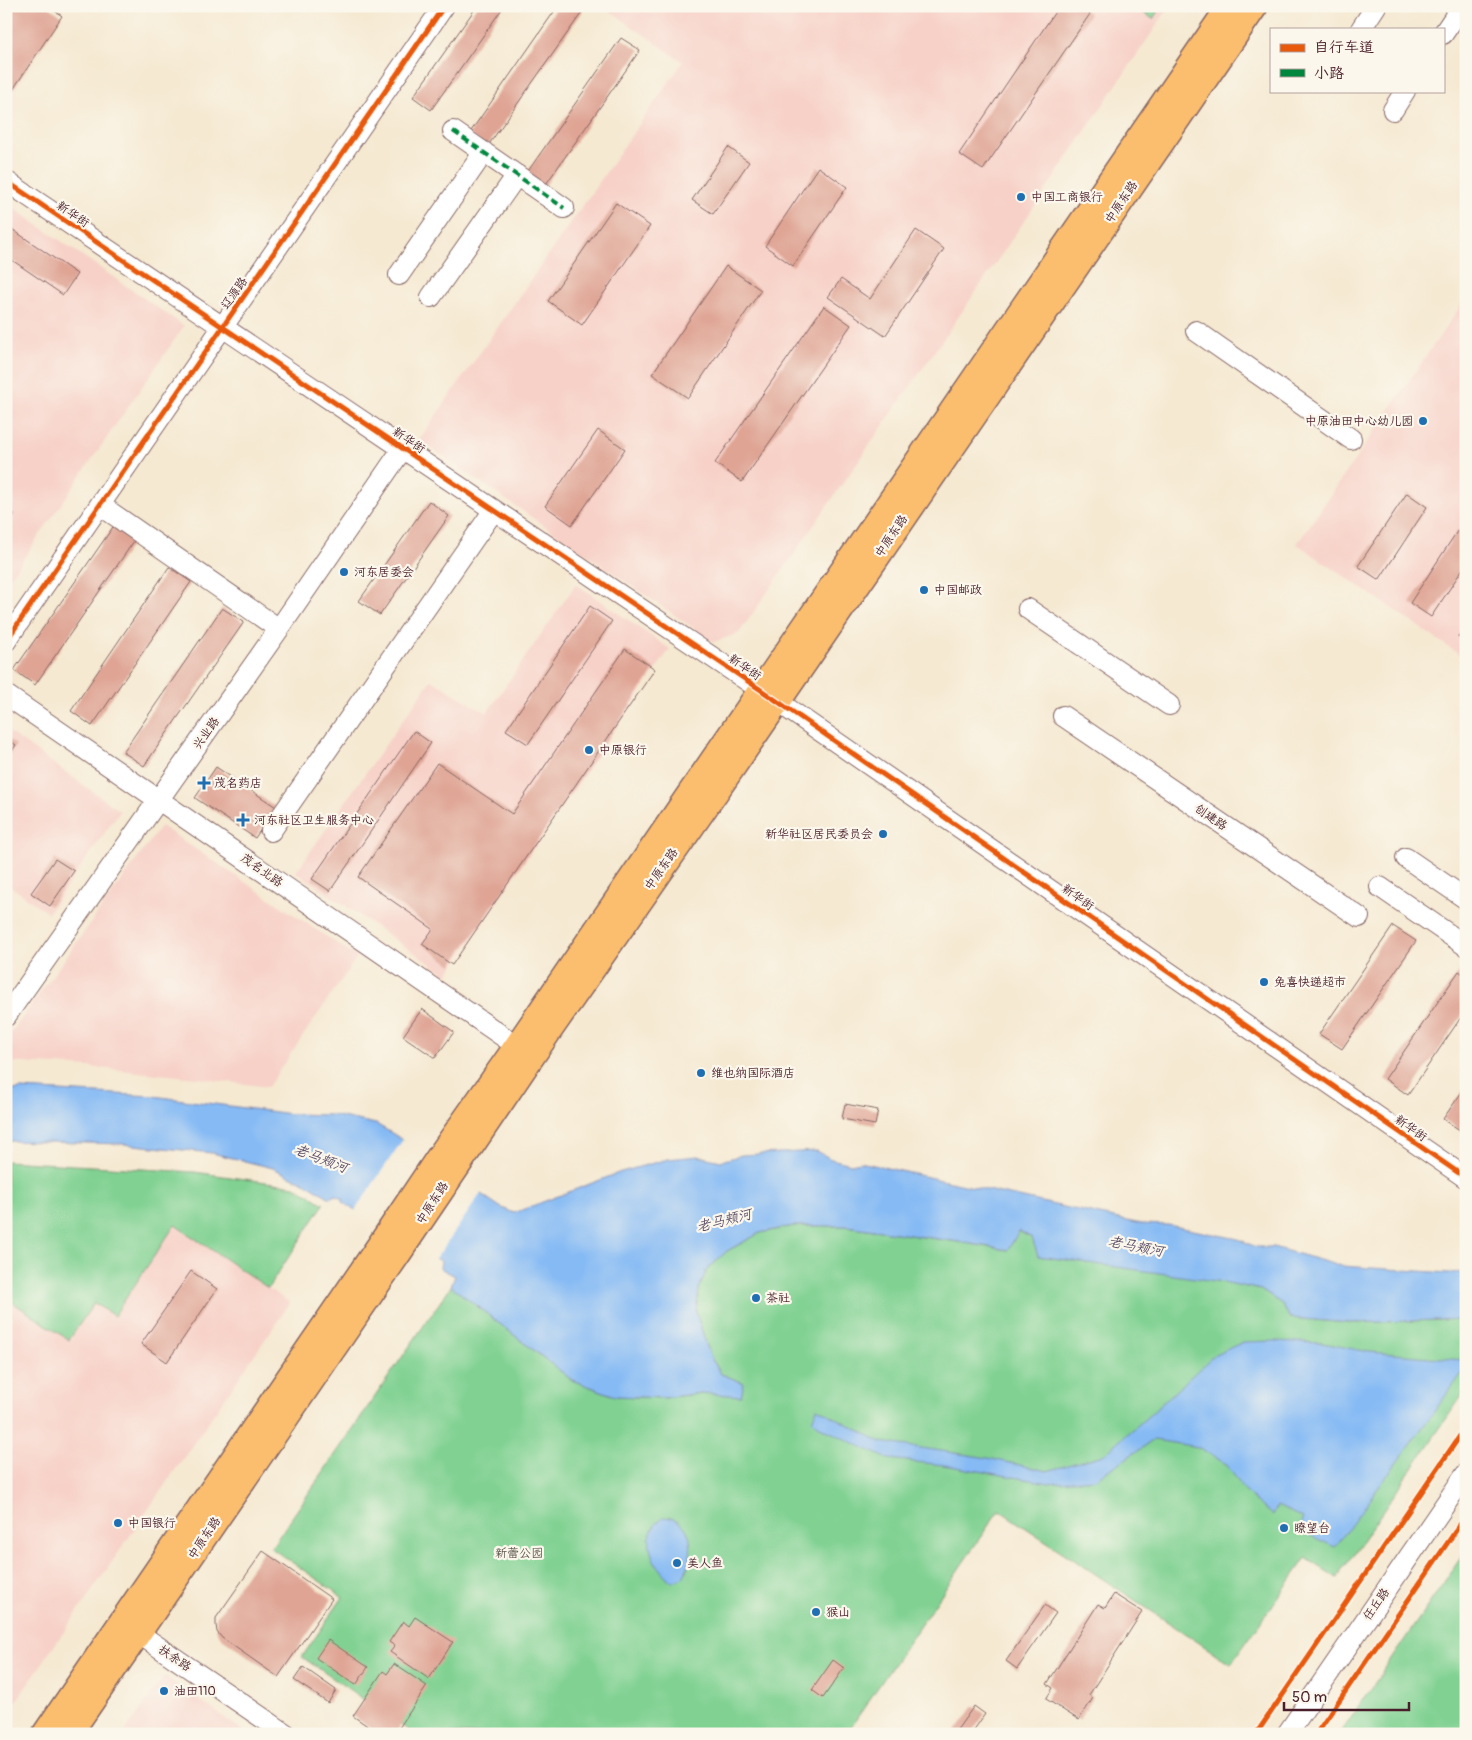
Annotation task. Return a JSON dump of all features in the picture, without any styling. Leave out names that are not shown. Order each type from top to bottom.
[{"type":"main road","name":"中原东路","points":[[69,1734],[138,1633],[447,1162],[769,696],[1230,6]]},
{"type":"main road","name":"中原东路","points":[[447,1162],[517,1046],[769,696],[1256,6]]},
{"type":"main road","name":"中原东路","points":[[45,1734],[392,1245]]},
{"type":"street","name":"辽源路","points":[[6,641],[444,6]]},
{"type":"street","points":[[1362,28],[1376,6]]},
{"type":"street","points":[[1444,33],[1462,6]]},
{"type":"street","points":[[1392,110],[1404,92]]},
{"type":"street","points":[[453,131],[564,208]]},
{"type":"street","points":[[399,274],[484,152]]},
{"type":"street","points":[[432,297],[517,175]]},
{"type":"street","name":"新华街","points":[[6,181],[769,696],[1466,1178]]},
{"type":"street","points":[[1196,331],[1351,439]]},
{"type":"street","name":"兴业路","points":[[6,1016],[279,629],[403,448]]},
{"type":"street","points":[[100,506],[279,629]]},
{"type":"street","points":[[271,831],[494,510]]},
{"type":"street","points":[[1028,609],[1169,705]]},
{"type":"street","name":"茂名北路","points":[[6,695],[517,1046]]},
{"type":"street","name":"创建路","points":[[1063,716],[1359,917]]},
{"type":"street","points":[[1406,858],[1466,899]]},
{"type":"street","points":[[1380,887],[1466,946]]},
{"type":"street","name":"任丘路","points":[[1287,1734],[1466,1474]]},
{"type":"street","name":"扶余路","points":[[138,1633],[286,1734]]},
{"type":"shaded area","points":[[603,6],[1170,6],[991,270],[739,633],[714,642],[419,440],[683,62]]},
{"type":"shaded area","points":[[6,203],[184,326],[6,584]]},
{"type":"shaded area","name":"中原油田中心幼儿园","points":[[1466,298],[1466,659],[1297,544]]},
{"type":"shaded area","points":[[576,584],[670,649],[447,975],[296,872],[431,680],[487,713]]},
{"type":"shaded area","points":[[6,730],[120,811],[48,913],[6,883]]},
{"type":"shaded area","points":[[161,826],[357,957],[268,1087],[89,1067],[6,1062],[6,1040]]},
{"type":"shaded area","points":[[175,1225],[290,1303],[6,1716],[6,1298],[69,1340],[94,1302],[114,1316]]},
{"type":"shaded area","points":[[164,1676],[248,1734],[124,1734]]},
{"type":"green space","points":[[1134,6],[1161,6],[1153,19]]},
{"type":"green space","points":[[6,1161],[194,1172],[295,1186],[324,1204],[268,1288],[175,1225],[114,1316],[94,1303],[69,1340],[6,1298]]},
{"type":"green space","name":"新蕾公园","points":[[793,1226],[846,1226],[1008,1250],[1018,1231],[1032,1238],[1261,1290],[1282,1304],[1290,1318],[1350,1323],[1466,1319],[1466,1390],[1337,1578],[1306,1558],[1231,1664],[999,1510],[846,1734],[414,1734],[302,1657],[343,1597],[271,1548],[451,1286],[572,1380],[615,1396],[664,1398],[701,1393],[741,1395],[744,1383],[721,1374],[710,1356],[696,1312],[699,1289],[706,1271],[727,1251],[760,1233]]},
{"type":"green space","points":[[1466,1550],[1466,1734],[1340,1734]]},
{"type":"water","name":"老马颊河","points":[[21,1089],[153,1096],[291,1114],[332,1115],[376,1124],[500,1207],[514,1213],[621,1172],[668,1159],[698,1156],[721,1161],[742,1155],[817,1151],[831,1159],[851,1164],[860,1162],[1141,1224],[1168,1225],[1238,1239],[1256,1247],[1273,1247],[1341,1266],[1449,1273],[1466,1272],[1466,1319],[1350,1323],[1290,1318],[1282,1304],[1261,1290],[1223,1282],[1038,1256],[1032,1238],[1019,1231],[1008,1250],[846,1226],[793,1226],[760,1233],[727,1251],[706,1271],[699,1289],[696,1312],[710,1356],[721,1374],[744,1383],[741,1396],[701,1393],[664,1398],[615,1396],[572,1380],[451,1286],[455,1276],[440,1268],[441,1261],[342,1202],[344,1199],[335,1195],[330,1198],[311,1186],[273,1168],[212,1153],[124,1144],[6,1141],[6,1091]]},
{"type":"water","points":[[1243,1342],[1322,1343],[1370,1352],[1463,1360],[1466,1362],[1466,1368],[1335,1547],[1298,1530],[1303,1518],[1277,1506],[1273,1515],[1247,1494],[1226,1464],[1198,1447],[1154,1440],[1095,1479],[1049,1483],[943,1465],[888,1459],[822,1428],[812,1420],[817,1408],[881,1442],[988,1458],[1047,1471],[1103,1455],[1213,1356]]},
{"type":"water","points":[[663,1517],[674,1519],[682,1524],[690,1539],[690,1559],[687,1569],[683,1578],[672,1582],[659,1568],[651,1551],[651,1533],[655,1525]]},
{"type":"pier","points":[[404,1138],[482,1192],[435,1260],[354,1212]]},
{"type":"building","points":[[6,6],[48,6],[62,16],[6,100]]},
{"type":"building","points":[[477,6],[504,6],[431,110],[413,97]]},
{"type":"building","points":[[558,6],[576,6],[583,11],[487,147],[469,134]]},
{"type":"building","points":[[1059,6],[1079,6],[1090,14],[983,170],[959,154]]},
{"type":"building","points":[[621,38],[640,50],[544,187],[526,174]]},
{"type":"building","points":[[728,147],[749,162],[713,214],[692,200]]},
{"type":"building","points":[[818,167],[847,187],[793,266],[765,246]]},
{"type":"building","points":[[616,203],[650,226],[582,325],[548,301]]},
{"type":"building","points":[[6,225],[77,274],[63,295],[6,256]]},
{"type":"building","points":[[916,230],[944,249],[885,336],[828,297],[841,279],[870,299]]},
{"type":"building","points":[[726,266],[761,290],[688,398],[652,374]]},
{"type":"building","points":[[824,306],[851,325],[742,482],[715,463]]},
{"type":"building","points":[[598,430],[625,449],[572,525],[545,506]]},
{"type":"building","points":[[1407,493],[1427,507],[1379,580],[1358,566]]},
{"type":"building","points":[[429,501],[449,516],[380,615],[359,601]]},
{"type":"building","points":[[6,509],[14,514],[6,525]]},
{"type":"building","points":[[113,527],[134,541],[35,685],[14,670]]},
{"type":"building","points":[[1458,530],[1466,535],[1466,564],[1431,617],[1410,603]]},
{"type":"building","points":[[169,567],[191,582],[92,726],[71,711]]},
{"type":"building","points":[[590,606],[612,621],[528,744],[506,730]]},
{"type":"building","points":[[222,608],[244,622],[144,766],[123,752]]},
{"type":"building","points":[[1466,626],[1466,642],[1458,637]]},
{"type":"building","points":[[625,649],[655,669],[452,965],[422,944],[433,929],[358,877],[437,763],[512,814]]},
{"type":"building","points":[[414,731],[431,743],[330,891],[312,879]]},
{"type":"building","points":[[6,738],[16,745],[6,759]]},
{"type":"building","points":[[216,767],[276,807],[255,838],[195,798]]},
{"type":"building","points":[[55,859],[74,871],[50,906],[31,893]]},
{"type":"building","points":[[1393,926],[1416,941],[1342,1049],[1319,1034]]},
{"type":"building","points":[[1459,971],[1466,976],[1466,1010],[1408,1095],[1385,1079]]},
{"type":"building","points":[[422,1009],[454,1032],[435,1058],[403,1036]]},
{"type":"building","points":[[1466,1086],[1466,1134],[1443,1119]]},
{"type":"building","points":[[845,1104],[878,1110],[875,1125],[842,1119]]},
{"type":"building","points":[[191,1271],[217,1289],[167,1362],[141,1344]]},
{"type":"building","points":[[263,1551],[332,1599],[278,1677],[222,1638],[217,1632],[216,1625],[216,1618]]},
{"type":"building","points":[[1114,1594],[1142,1612],[1089,1695],[1093,1698],[1079,1720],[1046,1699],[1053,1688],[1047,1684],[1098,1604],[1105,1608]]},
{"type":"building","points":[[1045,1605],[1056,1613],[1017,1669],[1006,1661]]},
{"type":"building","points":[[415,1617],[453,1642],[429,1679],[390,1652],[395,1646],[389,1642],[403,1621],[409,1626]]},
{"type":"building","points":[[328,1640],[368,1667],[356,1685],[316,1658]]},
{"type":"building","points":[[833,1660],[844,1668],[823,1698],[812,1690]]},
{"type":"building","points":[[394,1664],[427,1686],[395,1734],[379,1734],[353,1716],[383,1671],[387,1674]]},
{"type":"building","points":[[303,1667],[336,1690],[328,1703],[294,1680]]},
{"type":"building","points":[[974,1706],[985,1714],[971,1734],[954,1734]]},
{"type":"marked path","points":[[453,131],[564,208]]},
{"type":"cycle path","points":[[6,641],[444,6]]},
{"type":"cycle path","points":[[6,181],[761,690],[1466,1178]]},
{"type":"cycle path","points":[[1256,1734],[1466,1427]]},
{"type":"cycle path","points":[[1316,1734],[1466,1516]]},
{"type":"place","name":"中国工商银行","points":[[1021,197]]},
{"type":"place","name":"中原油田中心幼儿园","points":[[1423,421]]},
{"type":"place","name":"河东居委会","points":[[344,572]]},
{"type":"place","name":"中国邮政","points":[[924,590]]},
{"type":"place","name":"中原银行","points":[[589,750]]},
{"type":"place","name":"茂名药店","points":[[204,783]]},
{"type":"place","name":"河东社区卫生服务中心","points":[[243,820]]},
{"type":"place","name":"新华社区居民委员会","points":[[883,834]]},
{"type":"place","name":"兔喜快递超市","points":[[1264,982]]},
{"type":"place","name":"维也纳国际酒店","points":[[701,1073]]},
{"type":"place","name":"茶社","points":[[756,1298]]},
{"type":"place","name":"中国银行","points":[[118,1523]]},
{"type":"place","name":"瞭望台","points":[[1284,1528]]},
{"type":"place","name":"美人鱼","points":[[677,1563]]},
{"type":"place","name":"猴山","points":[[816,1612]]},
{"type":"place","name":"油田110","points":[[164,1691]]}]
